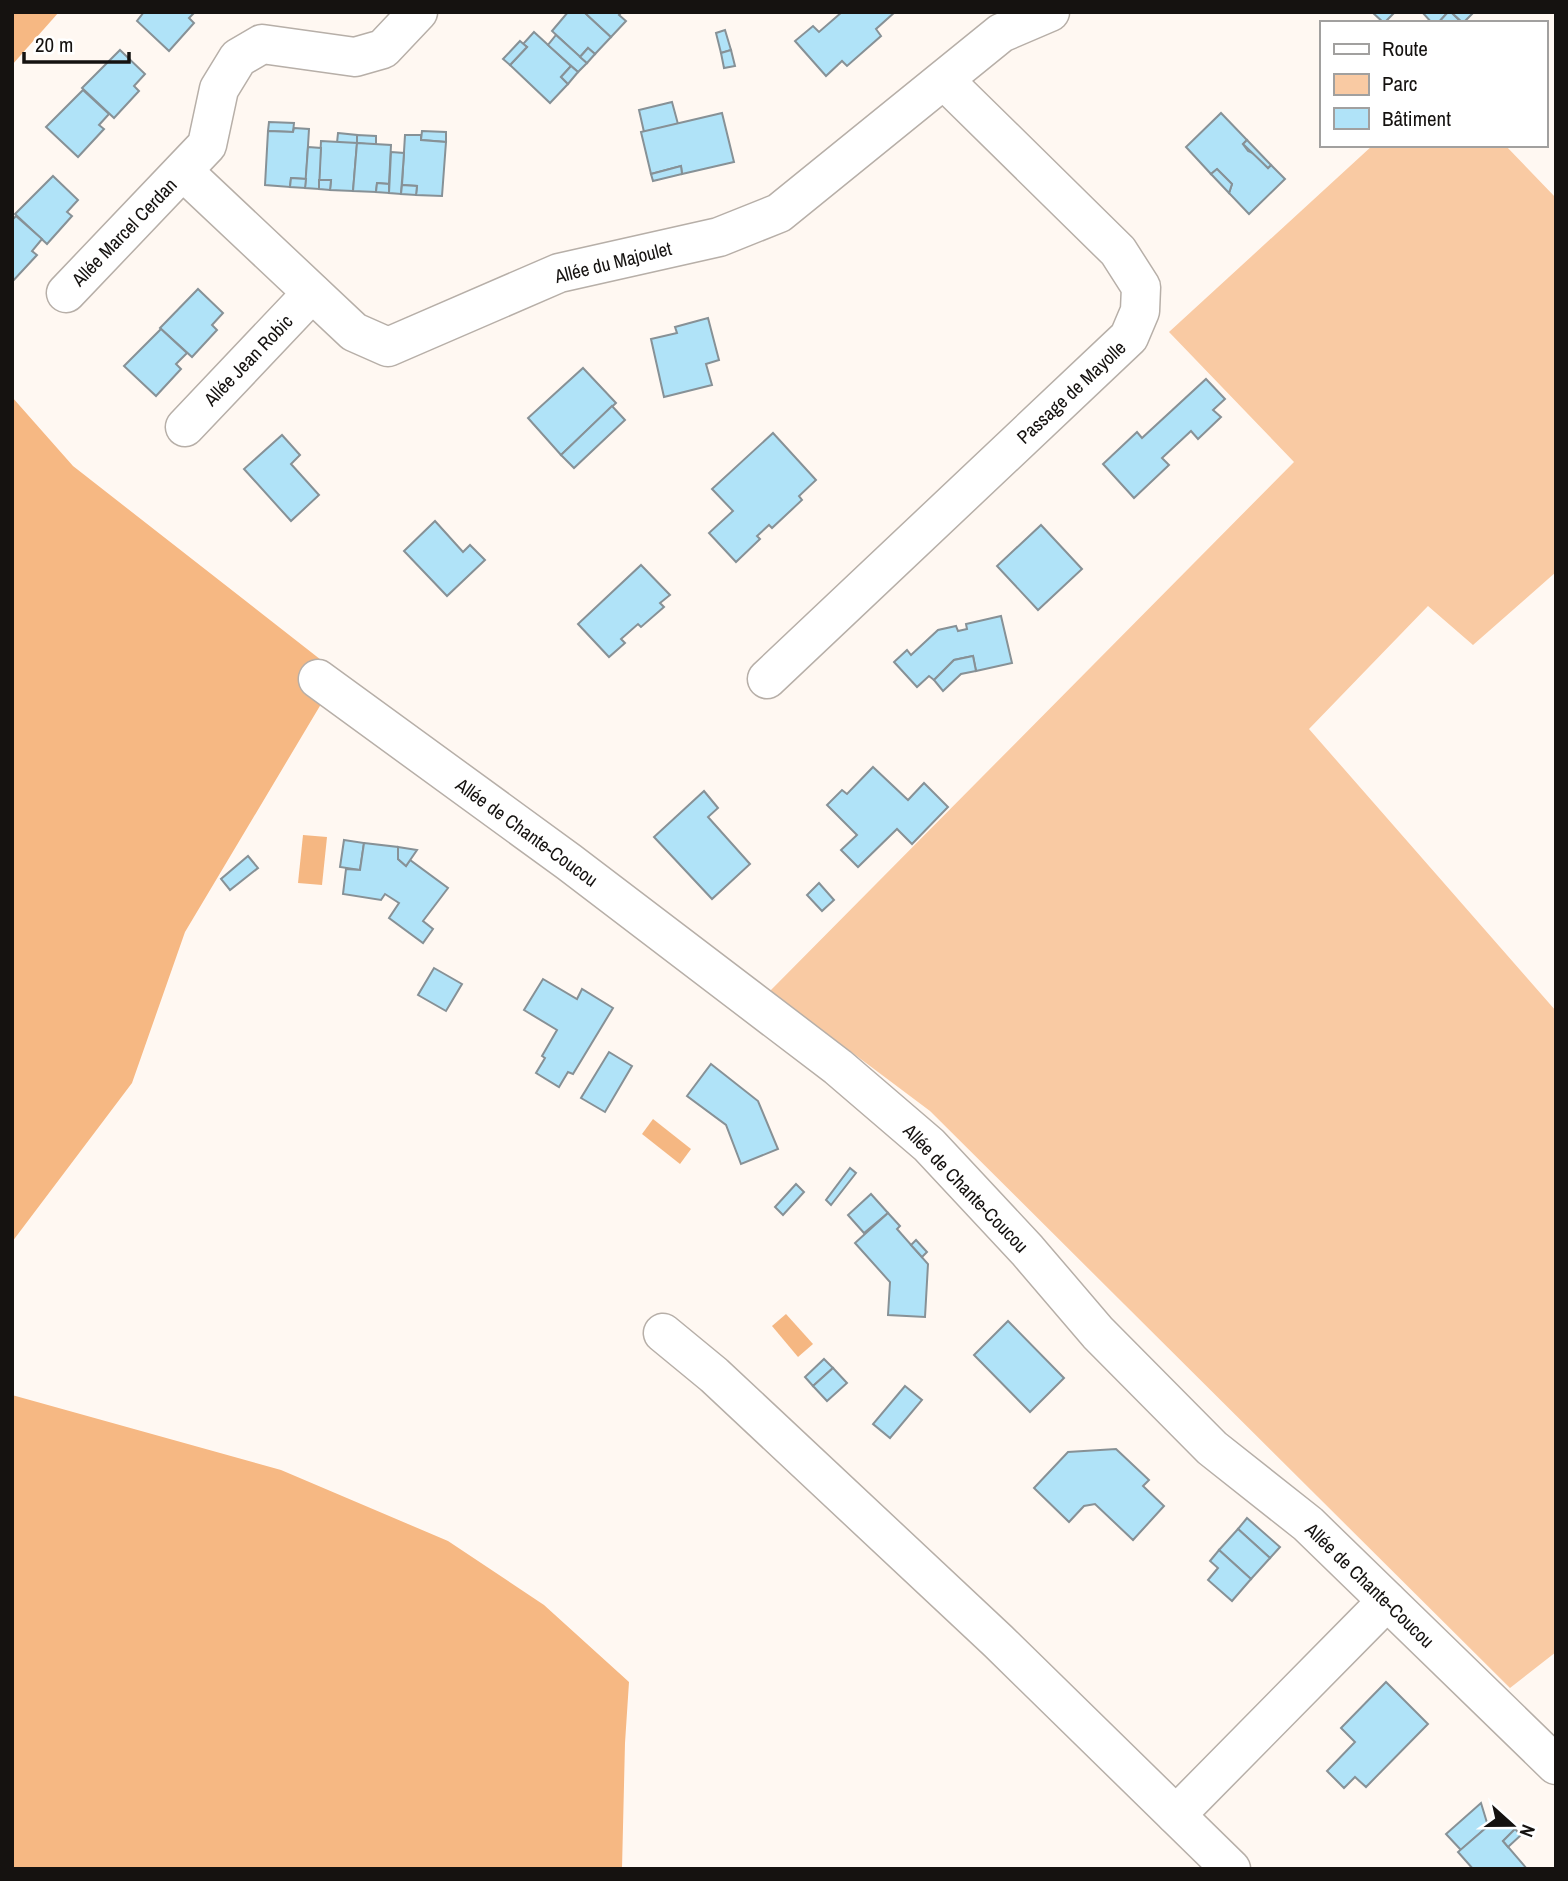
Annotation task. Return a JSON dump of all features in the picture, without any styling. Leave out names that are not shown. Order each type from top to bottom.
[{"type":"street","name":"Allée Marcel Cerdan","points":[[66,293],[207,145],[219,89],[238,58],[262,44],[355,57],[383,49],[418,12]]},
{"type":"street","name":"Allée du Majoulet","points":[[183,171],[354,332],[388,347],[559,273],[719,237],[779,213],[1001,33],[1050,12]]},
{"type":"street","name":"Passage de Mayolle","points":[[767,679],[1129,337],[1140,311],[1140,288],[1118,251],[944,80]]},
{"type":"street","name":"Allée Jean Robic","points":[[185,427],[312,293]]},
{"type":"street","name":"Allée de Chante-Coucou","points":[[318,678],[569,862],[827,1058],[929,1145],[1027,1250],[1098,1332],[1212,1448],[1308,1524],[1556,1765]]},
{"type":"street","points":[[663,1333],[715,1375],[998,1641],[1231,1869]]},
{"type":"street","points":[[1176,1815],[1387,1601]]},
{"type":"green space","points":[[1371,147],[1507,147],[1556,198],[1556,572],[1473,645],[1428,606],[1309,729],[1556,1011],[1556,1652],[1510,1688],[930,1111],[770,991],[1294,462],[1169,332]]},
{"type":"shaded area","points":[[12,12],[59,12],[12,65]]},
{"type":"shaded area","points":[[12,397],[73,466],[339,674],[185,932],[132,1083],[12,1242]]},
{"type":"shaded area","points":[[303,835],[327,837],[322,885],[298,883]]},
{"type":"shaded area","points":[[653,1119],[691,1149],[680,1164],[642,1134]]},
{"type":"shaded area","points":[[786,1314],[813,1344],[798,1357],[772,1326]]},
{"type":"shaded area","points":[[12,1395],[281,1470],[448,1541],[544,1605],[629,1682],[622,1869],[12,1869]]},
{"type":"building","points":[[144,12],[195,12],[189,18],[194,23],[169,51],[137,21]]},
{"type":"building","points":[[568,12],[584,12],[611,37],[595,54],[588,48],[580,57],[552,31]]},
{"type":"building","points":[[584,12],[622,12],[619,15],[626,21],[611,37]]},
{"type":"building","points":[[842,12],[895,12],[876,29],[881,36],[847,66],[842,61],[826,76],[795,41],[813,26],[819,32]]},
{"type":"building","points":[[1372,12],[1395,12],[1386,21],[1382,21]]},
{"type":"building","points":[[1422,12],[1448,12],[1440,21],[1430,21]]},
{"type":"building","points":[[1451,12],[1460,21],[1440,21]]},
{"type":"building","points":[[1451,12],[1474,12],[1465,21],[1461,21]]},
{"type":"building","points":[[725,30],[731,50],[721,53],[716,33]]},
{"type":"building","points":[[534,32],[571,66],[561,77],[568,84],[550,103],[510,65],[527,47],[523,44]]},
{"type":"building","points":[[556,35],[587,63],[578,72],[548,45]]},
{"type":"building","points":[[520,41],[527,47],[510,65],[503,59]]},
{"type":"building","points":[[588,48],[595,54],[587,63],[580,57]]},
{"type":"building","points":[[120,50],[145,74],[134,86],[139,91],[114,118],[82,88]]},
{"type":"building","points":[[731,50],[735,66],[724,68],[721,53]]},
{"type":"building","points":[[571,66],[578,72],[568,84],[561,77]]},
{"type":"building","points":[[83,90],[109,114],[99,125],[104,129],[78,157],[46,127]]},
{"type":"building","points":[[672,102],[678,124],[644,132],[639,110]]},
{"type":"building","points":[[722,113],[734,162],[682,174],[681,166],[651,174],[641,132]]},
{"type":"building","points":[[1221,113],[1247,140],[1243,144],[1248,151],[1255,154],[1268,168],[1271,165],[1285,179],[1249,214],[1229,193],[1232,184],[1217,169],[1211,174],[1186,147]]},
{"type":"building","points":[[269,122],[294,123],[293,132],[268,131]]},
{"type":"building","points":[[294,128],[309,129],[306,179],[291,178],[290,187],[265,185],[268,131],[293,132]]},
{"type":"building","points":[[422,131],[446,132],[446,142],[421,140]]},
{"type":"building","points":[[338,133],[357,135],[357,143],[337,143]]},
{"type":"building","points":[[357,135],[376,136],[376,145],[357,143]]},
{"type":"building","points":[[405,135],[421,135],[421,140],[446,142],[442,196],[416,195],[417,186],[402,185]]},
{"type":"building","points":[[1247,140],[1271,165],[1268,168],[1243,144]]},
{"type":"building","points":[[321,141],[357,143],[353,191],[330,190],[331,180],[319,180]]},
{"type":"building","points":[[357,143],[391,145],[389,184],[377,183],[376,192],[353,191]]},
{"type":"building","points":[[308,147],[321,148],[319,189],[305,188]]},
{"type":"building","points":[[391,152],[404,153],[401,194],[389,193]]},
{"type":"building","points":[[681,166],[682,174],[653,181],[651,174]]},
{"type":"building","points":[[1217,169],[1232,184],[1229,193],[1211,174]]},
{"type":"building","points":[[53,176],[78,200],[67,212],[72,216],[47,244],[15,214]]},
{"type":"building","points":[[291,178],[306,179],[305,188],[290,187]]},
{"type":"building","points":[[319,180],[331,180],[330,190],[319,189]]},
{"type":"building","points":[[377,183],[389,184],[389,193],[376,192]]},
{"type":"building","points":[[402,185],[417,186],[416,195],[401,194]]},
{"type":"building","points":[[16,216],[42,239],[32,251],[37,255],[12,282],[12,220]]},
{"type":"building","points":[[198,289],[223,313],[212,325],[217,330],[192,357],[160,328]]},
{"type":"building","points":[[708,318],[719,360],[706,364],[712,385],[664,397],[651,339],[677,333],[675,327]]},
{"type":"building","points":[[161,329],[187,353],[176,364],[181,369],[156,396],[124,366]]},
{"type":"building","points":[[583,368],[616,403],[561,455],[528,418]]},
{"type":"building","points":[[1206,379],[1225,399],[1213,410],[1221,417],[1198,439],[1191,431],[1162,458],[1169,465],[1134,498],[1103,464],[1137,432],[1142,438]]},
{"type":"building","points":[[612,406],[625,420],[574,468],[561,455]]},
{"type":"building","points":[[773,433],[816,480],[799,496],[802,500],[772,528],[769,525],[757,536],[760,539],[736,562],[709,533],[733,511],[712,489]]},
{"type":"building","points":[[282,435],[300,455],[291,464],[319,495],[291,521],[244,469]]},
{"type":"building","points":[[435,521],[463,552],[470,545],[485,560],[447,596],[404,551]]},
{"type":"building","points":[[1041,525],[1082,569],[1038,610],[997,566]]},
{"type":"building","points":[[641,565],[670,595],[660,603],[664,607],[641,627],[638,624],[621,639],[625,643],[609,657],[578,624]]},
{"type":"building","points":[[1001,616],[1012,663],[976,671],[973,656],[954,660],[934,680],[929,676],[917,687],[894,662],[907,650],[911,655],[938,630],[956,626],[958,631],[967,629],[966,624]]},
{"type":"building","points":[[973,656],[976,671],[961,674],[943,691],[934,680],[954,660]]},
{"type":"building","points":[[873,767],[908,800],[924,783],[948,807],[912,844],[897,829],[858,867],[841,850],[857,835],[827,805],[842,790],[847,794]]},
{"type":"building","points":[[704,791],[718,808],[708,817],[750,864],[712,899],[654,837]]},
{"type":"building","points":[[344,840],[364,843],[360,870],[340,867]]},
{"type":"building","points":[[364,843],[398,847],[398,859],[406,866],[410,860],[448,888],[423,921],[433,929],[423,943],[389,918],[399,903],[385,894],[381,900],[343,894],[346,869],[360,870]]},
{"type":"building","points":[[398,847],[417,850],[406,866],[398,859]]},
{"type":"building","points":[[248,856],[258,868],[230,890],[221,879]]},
{"type":"building","points":[[819,883],[834,900],[822,911],[807,895]]},
{"type":"building","points":[[434,968],[462,984],[446,1011],[418,995]]},
{"type":"building","points":[[543,979],[577,999],[582,989],[613,1008],[573,1074],[568,1072],[559,1087],[536,1073],[557,1030],[524,1010]]},
{"type":"building","points":[[609,1052],[632,1066],[605,1112],[581,1098]]},
{"type":"building","points":[[711,1064],[758,1101],[778,1149],[741,1164],[726,1125],[687,1096]]},
{"type":"building","points":[[850,1168],[856,1173],[831,1205],[826,1200]]},
{"type":"building","points":[[796,1184],[804,1192],[783,1215],[775,1207]]},
{"type":"building","points":[[871,1194],[888,1213],[864,1233],[848,1215]]},
{"type":"building","points":[[888,1213],[900,1226],[897,1229],[928,1264],[925,1317],[888,1315],[890,1282],[855,1243]]},
{"type":"building","points":[[916,1240],[927,1252],[922,1257],[911,1245]]},
{"type":"building","points":[[1008,1321],[1064,1378],[1030,1412],[974,1355]]},
{"type":"building","points":[[824,1359],[833,1368],[813,1386],[805,1377]]},
{"type":"building","points":[[833,1368],[847,1383],[827,1401],[813,1386]]},
{"type":"building","points":[[905,1386],[922,1400],[890,1438],[873,1424]]},
{"type":"building","points":[[1116,1449],[1149,1480],[1143,1486],[1164,1506],[1133,1540],[1095,1504],[1084,1506],[1069,1522],[1034,1488],[1068,1452]]},
{"type":"building","points":[[1247,1518],[1280,1547],[1270,1558],[1238,1529]]},
{"type":"building","points":[[1238,1529],[1270,1558],[1251,1579],[1219,1550]]},
{"type":"building","points":[[1219,1550],[1251,1579],[1232,1601],[1208,1580],[1218,1568],[1210,1561]]},
{"type":"building","points":[[1386,1682],[1428,1724],[1366,1787],[1355,1777],[1344,1788],[1327,1771],[1355,1742],[1341,1728]]},
{"type":"building","points":[[1481,1803],[1488,1826],[1461,1850],[1446,1834]]},
{"type":"building","points":[[1502,1814],[1515,1829],[1503,1841],[1527,1869],[1473,1869],[1458,1852]]},
{"type":"building","points":[[1515,1829],[1521,1835],[1508,1847],[1503,1841]]}]
